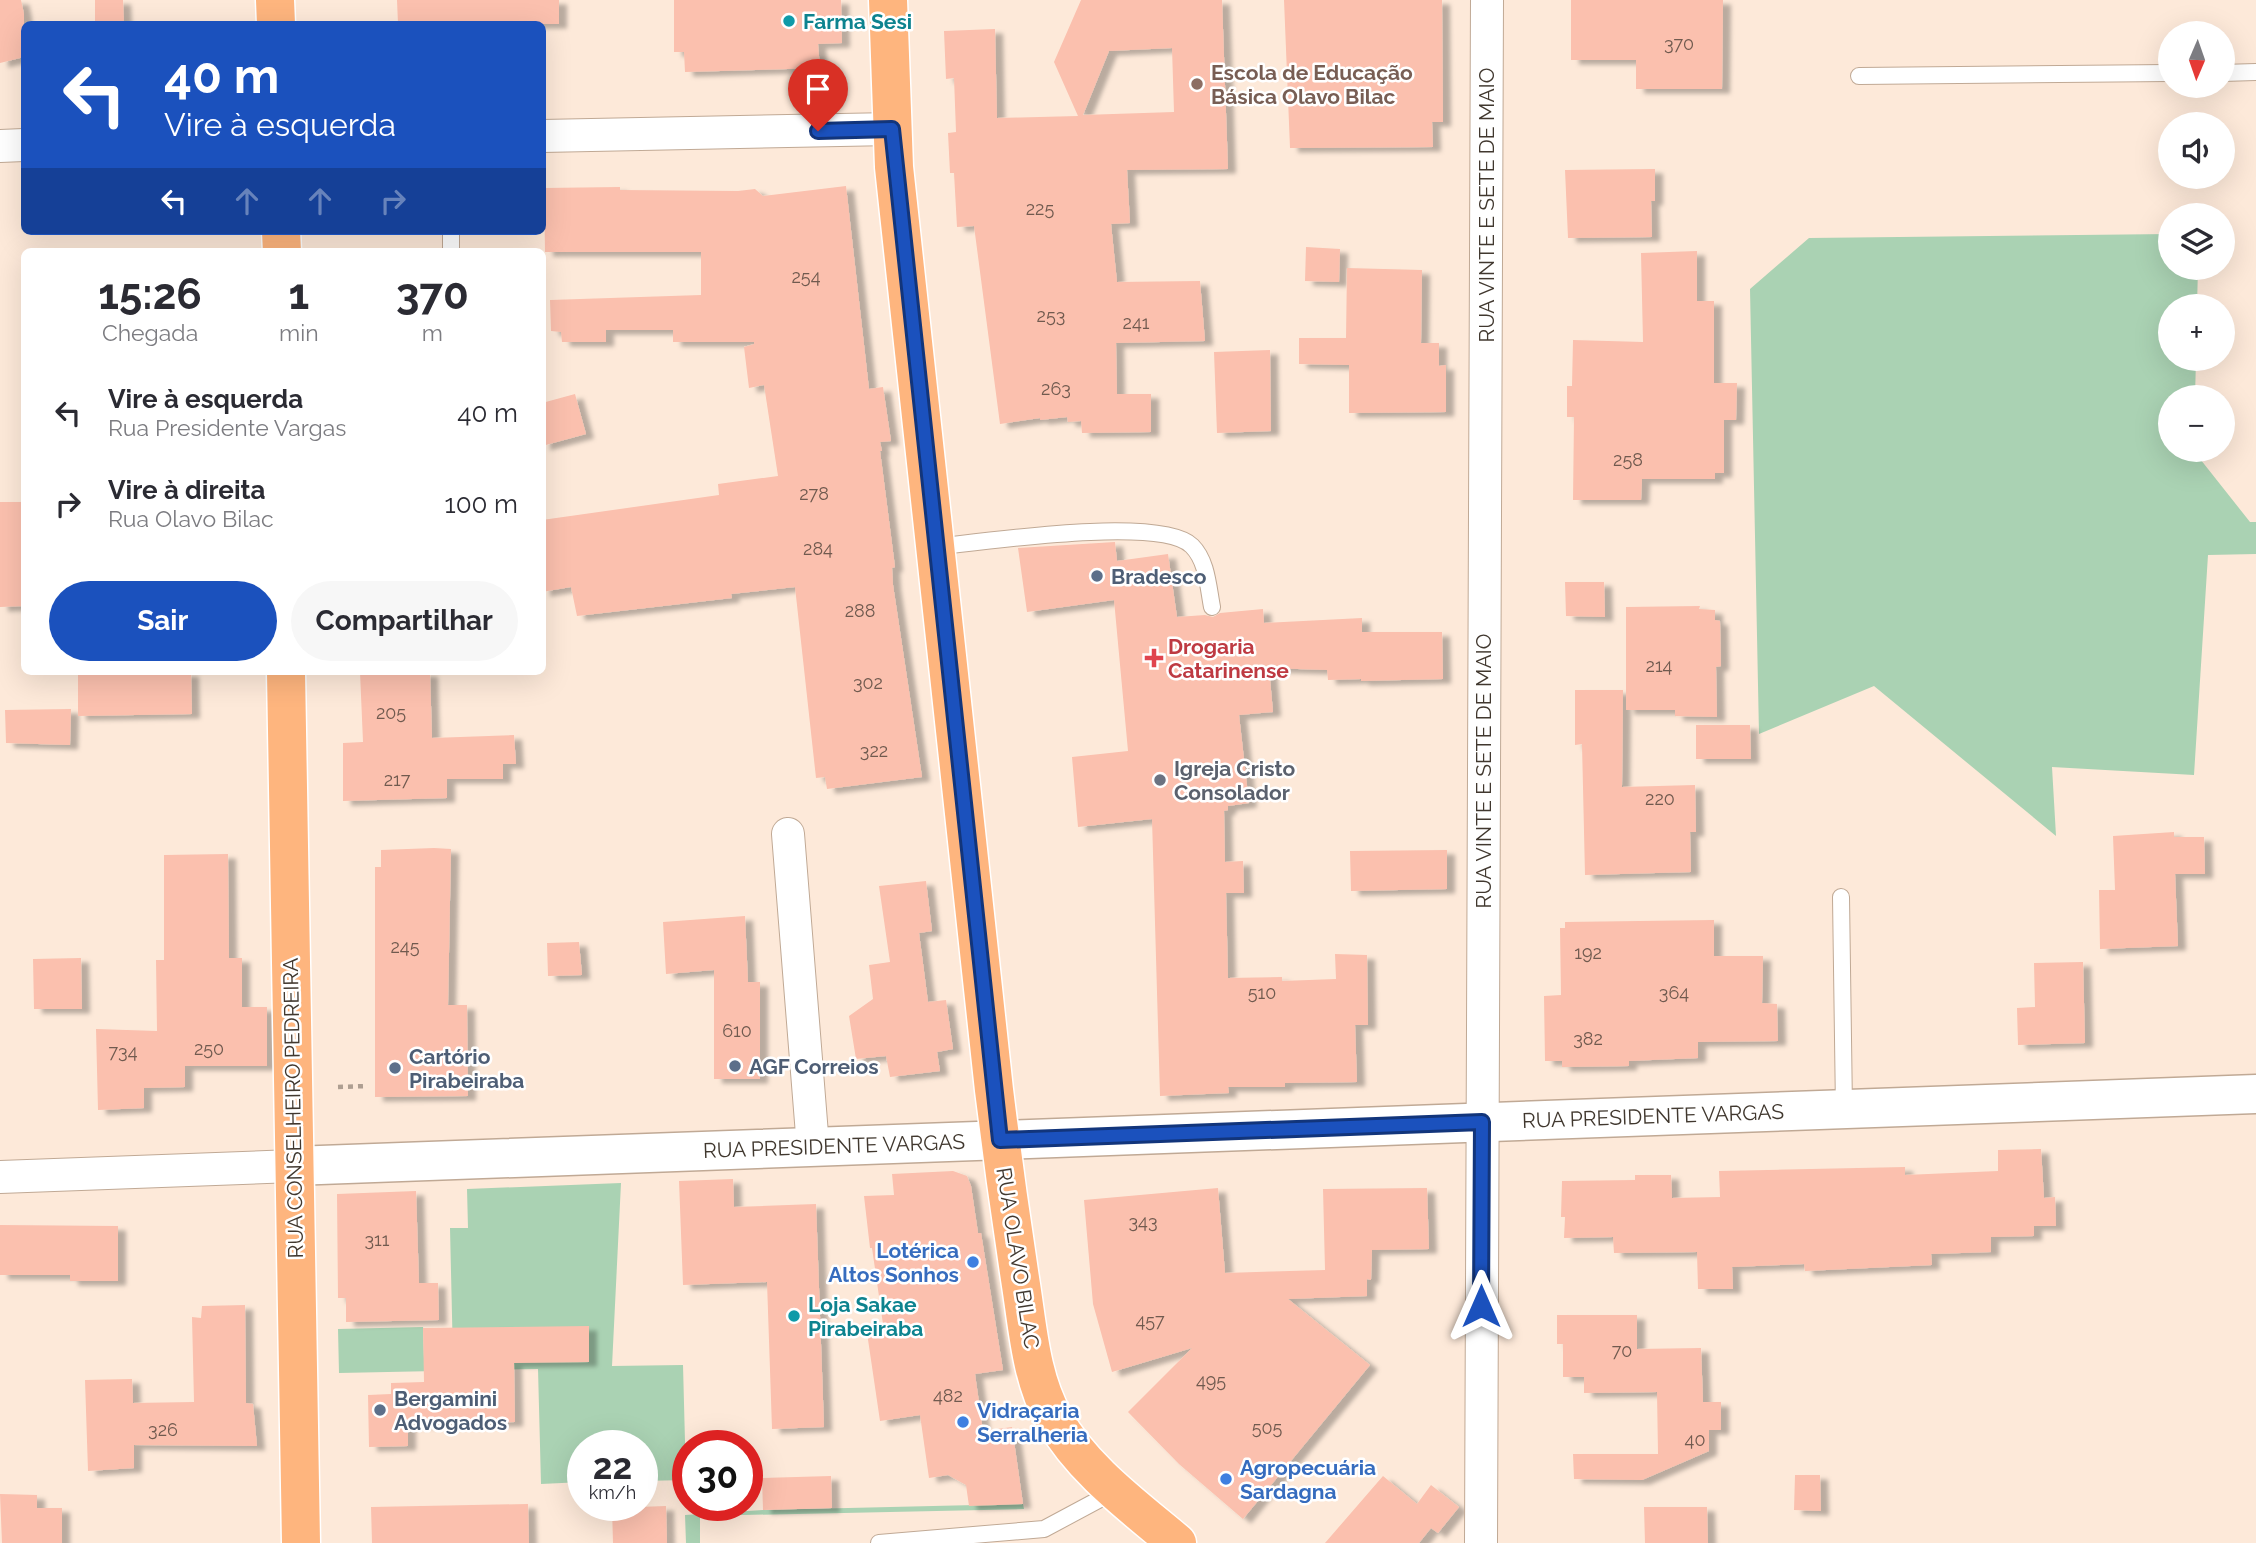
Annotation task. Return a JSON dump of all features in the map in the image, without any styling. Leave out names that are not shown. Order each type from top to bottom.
[{"type":"main road","points":[[275,0],[276,21]]},
{"type":"main road","name":"RUA OLAVO BILAC","points":[[888,0],[892,129],[935,547],[1000,1140],[1035,1373],[1054,1420],[1074,1448],[1115,1491],[1177,1543]]},
{"type":"main road","name":"RUA CONSELHEIRO PEDREIRA","points":[[286,675],[301,1543]]},
{"type":"street","name":"RUA VINTE E SETE DE MAIO","points":[[1480,1543],[1487,0]]},
{"type":"street","points":[[546,136],[892,129]]},
{"type":"street","points":[[0,146],[21,145]]},
{"type":"street","points":[[788,834],[813,1147]]},
{"type":"street","name":"RUA PRESIDENTE VARGAS","points":[[0,1177],[2256,1094]]},
{"type":"lane","points":[[2235,73],[2256,72]]},
{"type":"lane","points":[[1859,76],[2158,73]]},
{"type":"lane","points":[[935,547],[1116,530],[1172,536],[1190,544],[1202,560],[1212,607]]},
{"type":"lane","points":[[1840,897],[1844,1109]]},
{"type":"lane","points":[[879,1543],[1044,1529],[1115,1491]]},
{"type":"path","points":[[338,1087],[368,1086]]},
{"type":"green space","points":[[2158,234],[2158,280],[2198,280],[2197,294],[2158,294],[2158,371],[2196,371],[2195,385],[2158,385],[2158,462],[2202,462],[2250,522],[2256,522],[2256,554],[2208,555],[2194,775],[2052,767],[2056,836],[1874,686],[1759,734],[1750,289],[1809,238]]},
{"type":"green space","points":[[621,1183],[612,1366],[683,1365],[685,1430],[672,1430],[672,1480],[658,1481],[658,1430],[567,1430],[567,1483],[541,1484],[538,1369],[339,1373],[338,1329],[423,1327],[424,1359],[453,1359],[450,1228],[468,1228],[467,1189]]},
{"type":"green space","points":[[1023,1504],[1024,1509],[763,1515],[763,1510]]},
{"type":"green space","points":[[685,1521],[700,1521],[700,1543],[686,1543]]},
{"type":"building","points":[[0,0],[21,0],[24,21],[21,21],[21,58],[0,63]]},
{"type":"building","points":[[95,0],[123,0],[124,21],[95,21]]},
{"type":"building","points":[[397,0],[559,0],[559,24],[546,24],[546,21],[398,21]]},
{"type":"building","name":"Farma Sesi","points":[[674,0],[841,0],[842,43],[818,44],[820,68],[685,72],[684,52],[674,52]]},
{"type":"building","points":[[1081,0],[1222,0],[1228,169],[1127,170],[1130,223],[1111,224],[1117,282],[1200,281],[1205,341],[1116,343],[1117,394],[1151,394],[1151,432],[1082,433],[1081,421],[1068,422],[1067,417],[1000,424],[974,226],[957,227],[954,173],[950,173],[948,133],[956,132],[954,78],[946,79],[944,31],[995,29],[997,118],[1078,116],[1054,62]],"holes":[[[1172,48],[1174,112],[1083,115],[1109,51]]]},
{"type":"building","points":[[1284,0],[1442,0],[1443,122],[1432,122],[1433,147],[1290,148]]},
{"type":"building","points":[[1571,0],[1723,0],[1722,89],[1636,89],[1636,60],[1571,60]]},
{"type":"building","points":[[1655,169],[1655,201],[1651,201],[1652,237],[1568,238],[1565,170]]},
{"type":"building","points":[[846,186],[869,389],[883,387],[891,441],[880,442],[880,451],[895,567],[892,568],[893,585],[922,777],[827,789],[825,777],[816,778],[795,587],[731,594],[732,598],[577,616],[571,587],[546,591],[546,519],[719,495],[718,484],[778,476],[764,385],[749,388],[744,347],[754,342],[673,342],[673,330],[606,330],[606,342],[562,342],[561,332],[551,331],[550,300],[701,295],[701,252],[546,252],[546,188],[755,189],[763,196]]},
{"type":"building","points":[[1306,247],[1340,249],[1339,282],[1305,281]]},
{"type":"building","points":[[1697,251],[1697,301],[1714,301],[1714,383],[1737,383],[1736,420],[1724,420],[1724,473],[1715,473],[1715,479],[1642,479],[1641,500],[1573,500],[1574,417],[1567,417],[1567,386],[1572,386],[1573,340],[1643,342],[1641,253]]},
{"type":"building","points":[[1347,268],[1422,270],[1421,343],[1439,343],[1439,366],[1446,365],[1446,412],[1349,413],[1349,365],[1299,364],[1299,338],[1346,338]]},
{"type":"building","points":[[1270,350],[1271,431],[1217,433],[1214,352]]},
{"type":"building","points":[[575,394],[586,434],[546,445],[546,402]]},
{"type":"building","points":[[0,502],[21,502],[21,606],[0,607]]},
{"type":"building","points":[[1115,542],[1117,561],[1168,554],[1177,617],[1213,617],[1220,613],[1263,609],[1264,623],[1362,618],[1362,632],[1442,632],[1443,679],[1328,680],[1327,670],[1269,668],[1273,712],[1239,715],[1249,803],[1228,806],[1228,810],[1224,811],[1225,862],[1243,861],[1244,893],[1226,893],[1228,978],[1282,977],[1282,981],[1336,979],[1335,954],[1367,955],[1368,1025],[1355,1025],[1357,1082],[1285,1083],[1285,1087],[1228,1087],[1229,1093],[1160,1096],[1152,819],[1078,827],[1072,757],[1128,751],[1114,600],[1027,612],[1018,548]]},
{"type":"building","points":[[1565,582],[1604,582],[1605,617],[1566,616]]},
{"type":"building","points":[[1700,606],[1699,609],[1715,610],[1715,620],[1720,621],[1721,666],[1716,667],[1717,717],[1675,716],[1675,710],[1626,710],[1626,607]]},
{"type":"building","points":[[78,675],[191,675],[192,714],[78,716]]},
{"type":"building","points":[[360,675],[430,675],[432,738],[514,735],[516,764],[503,764],[503,779],[447,779],[447,798],[343,801],[343,743],[363,742]]},
{"type":"building","points":[[1575,690],[1623,690],[1622,787],[1695,785],[1696,832],[1690,832],[1691,872],[1585,875],[1582,744],[1575,745]]},
{"type":"building","points":[[71,709],[70,745],[6,743],[5,710]]},
{"type":"building","points":[[1696,725],[1750,725],[1751,759],[1696,759]]},
{"type":"building","points":[[2174,832],[2174,837],[2204,837],[2205,874],[2175,874],[2178,946],[2100,949],[2099,890],[2115,890],[2113,836]]},
{"type":"building","points":[[451,849],[448,1005],[467,1005],[468,1096],[375,1097],[375,867],[381,867],[381,850]]},
{"type":"building","points":[[1447,850],[1447,889],[1351,891],[1350,851]]},
{"type":"building","points":[[228,854],[229,958],[242,958],[242,1007],[267,1007],[267,1066],[185,1066],[185,1087],[144,1088],[144,1108],[98,1110],[96,1029],[157,1031],[156,960],[164,960],[164,855]]},
{"type":"building","points":[[926,881],[932,931],[919,933],[928,1002],[946,1000],[953,1049],[937,1052],[940,1071],[890,1077],[886,1056],[856,1059],[849,1016],[873,999],[869,965],[890,962],[879,886]]},
{"type":"building","points":[[745,916],[748,982],[760,982],[760,1079],[714,1079],[714,970],[666,974],[663,922]]},
{"type":"building","points":[[1714,920],[1714,956],[1763,956],[1762,1003],[1777,1004],[1778,1041],[1698,1042],[1698,1058],[1629,1061],[1629,1066],[1562,1067],[1562,1061],[1545,1061],[1544,996],[1561,995],[1560,928],[1565,928],[1565,922]]},
{"type":"building","points":[[579,942],[582,975],[548,976],[547,943]]},
{"type":"building","points":[[81,958],[82,1009],[34,1009],[33,959]]},
{"type":"building","points":[[2083,962],[2085,1043],[2018,1045],[2017,1008],[2035,1007],[2034,963]]},
{"type":"building","points":[[2041,1149],[2044,1198],[2055,1197],[2056,1226],[2034,1226],[2034,1236],[1991,1237],[1991,1252],[1931,1254],[1932,1265],[1805,1271],[1804,1264],[1732,1267],[1733,1289],[1698,1289],[1697,1252],[1614,1253],[1613,1237],[1564,1238],[1565,1217],[1561,1217],[1562,1181],[1635,1180],[1635,1175],[1671,1175],[1672,1198],[1720,1197],[1719,1171],[1905,1167],[1905,1175],[1998,1171],[1998,1150]]},
{"type":"building","points":[[953,1171],[967,1176],[971,1186],[1003,1370],[975,1374],[983,1431],[1012,1427],[1023,1504],[969,1506],[966,1485],[948,1475],[929,1478],[920,1415],[880,1421],[866,1326],[883,1324],[864,1196],[894,1195],[892,1174]]},
{"type":"building","points":[[733,1179],[734,1207],[816,1204],[824,1427],[772,1429],[767,1282],[683,1285],[679,1181]]},
{"type":"building","points":[[1218,1188],[1225,1273],[1325,1270],[1323,1189],[1427,1188],[1429,1249],[1372,1250],[1371,1280],[1367,1279],[1367,1296],[1288,1299],[1370,1365],[1243,1519],[1179,1464],[1128,1412],[1192,1348],[1112,1372],[1093,1304],[1084,1200]]},
{"type":"building","points":[[416,1191],[419,1283],[438,1283],[439,1320],[346,1322],[346,1298],[338,1298],[337,1194]]},
{"type":"building","points":[[0,1225],[118,1226],[118,1281],[70,1281],[70,1275],[0,1275]]},
{"type":"building","points":[[245,1305],[246,1403],[253,1404],[257,1446],[134,1445],[134,1468],[88,1471],[85,1380],[132,1379],[133,1403],[194,1402],[192,1317],[201,1318],[202,1306]]},
{"type":"building","points":[[1557,1315],[1637,1315],[1637,1349],[1701,1348],[1703,1402],[1721,1402],[1721,1430],[1709,1430],[1709,1451],[1642,1480],[1574,1479],[1573,1454],[1658,1454],[1657,1392],[1584,1393],[1584,1377],[1563,1377],[1563,1344],[1557,1344]]},
{"type":"building","points":[[589,1326],[589,1362],[514,1363],[515,1422],[408,1424],[408,1446],[369,1447],[368,1395],[391,1394],[391,1383],[424,1382],[423,1328]]},
{"type":"building","points":[[1795,1475],[1820,1475],[1821,1511],[1794,1510]]},
{"type":"building","points":[[831,1476],[832,1508],[763,1510],[763,1478]]},
{"type":"building","points":[[1383,1476],[1417,1504],[1431,1485],[1459,1507],[1438,1533],[1431,1528],[1419,1543],[1325,1543]]},
{"type":"building","points":[[0,1494],[37,1495],[37,1508],[62,1508],[62,1543],[2,1543]]},
{"type":"building","points":[[528,1504],[529,1543],[372,1543],[371,1507]]},
{"type":"building","points":[[658,1506],[666,1506],[667,1543],[613,1543],[612,1521],[658,1521]]},
{"type":"building","points":[[1644,1507],[1707,1507],[1708,1543],[1645,1543]]},
{"type":"place","name":"Farma Sesi","points":[[789,21]]},
{"type":"place","name":"Escola de Educação Básica Olavo Bilac","points":[[1197,84]]},
{"type":"place","name":"Bradesco","points":[[1097,576]]},
{"type":"place","name":"Drogaria Catarinense","points":[[1154,658]]},
{"type":"place","name":"Igreja Cristo Consolador","points":[[1160,780]]},
{"type":"place","name":"AGF Correios","points":[[735,1066]]},
{"type":"place","name":"Cartório Pirabeiraba","points":[[395,1068]]},
{"type":"place","name":"Lotérica Altos Sonhos","points":[[973,1262]]},
{"type":"place","name":"Loja Sakae Pirabeiraba","points":[[794,1316]]},
{"type":"place","name":"Bergamini Advogados","points":[[380,1410]]},
{"type":"place","name":"Vidraçaria Serralheria","points":[[963,1422]]},
{"type":"place","name":"Agropecuária Sardagna","points":[[1226,1479]]},
{"type":"route","points":[[818,131],[892,129],[1000,1140],[1482,1122],[1481,1306]]}]
